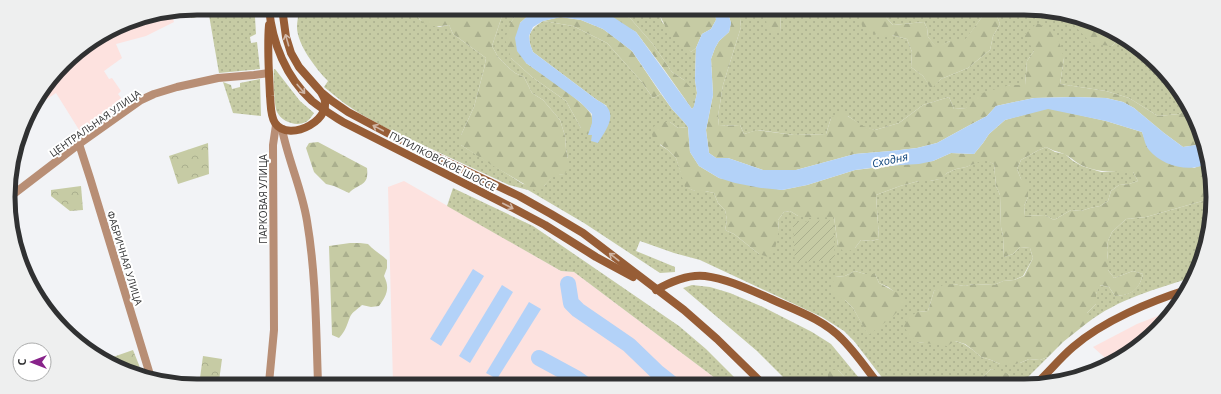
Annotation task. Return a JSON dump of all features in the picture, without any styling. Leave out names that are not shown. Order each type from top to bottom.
[{"type":"main road","name":"ПАРКОВАЯ УЛИЦА","points":[[269,15],[268,42],[272,116],[279,127]]},
{"type":"main road","name":"ПУТИЛКОВСКОЕ ШОССЕ","points":[[270,15],[275,43],[290,74],[300,89],[325,111],[343,122],[526,215],[596,257],[656,290]]},
{"type":"main road","name":"ПУТИЛКОВСКОЕ ШОССЕ","points":[[283,15],[286,37],[291,53],[299,67],[321,92],[332,101],[348,112],[393,136],[519,196],[551,214],[583,233],[656,290]]},
{"type":"main road","points":[[279,127],[291,131],[300,130],[313,124],[325,111],[325,99],[321,92]]},
{"type":"main road","points":[[758,379],[717,339],[684,310],[656,290],[669,282],[682,278],[704,276],[725,281],[759,294],[812,317],[842,338],[874,379]]},
{"type":"main road","points":[[1042,378],[1073,347],[1100,327],[1146,305],[1179,293]]},
{"type":"street","name":"ЦЕНТРАЛЬНАЯ УЛИЦА","points":[[15,193],[79,144],[141,100],[154,94],[177,87],[218,78],[254,76],[269,73]]},
{"type":"street","name":"ПАРКОВАЯ УЛИЦА","points":[[269,379],[274,330],[273,145],[279,127]]},
{"type":"street","points":[[279,127],[299,187],[307,219],[312,256],[318,379]]},
{"type":"street","name":"ФАБРИЧНАЯ УЛИЦА","points":[[79,144],[149,373]]},
{"type":"shaded area","points":[[172,17],[174,22],[146,36],[116,44],[122,58],[104,71],[109,79],[112,78],[121,91],[118,94],[125,103],[81,133],[56,93],[41,103],[68,68],[106,39],[127,29],[150,21]]},
{"type":"shaded area","points":[[404,181],[561,271],[574,272],[716,379],[393,379],[388,187]]},
{"type":"shaded area","points":[[1164,314],[1144,334],[1115,355],[1106,359],[1093,347],[1137,324]]},
{"type":"green space","points":[[191,15],[209,15],[191,18]]},
{"type":"green space","points":[[209,15],[254,15],[256,34],[250,37],[251,43],[257,42],[260,69],[219,73]]},
{"type":"green space","points":[[298,15],[417,15],[420,20],[439,27],[449,25],[453,34],[486,58],[474,107],[461,135],[461,145],[523,184],[544,186],[553,175],[564,174],[568,158],[565,136],[560,120],[543,100],[532,93],[524,77],[515,73],[498,57],[492,46],[502,15],[516,15],[511,22],[511,58],[532,77],[566,101],[581,128],[607,106],[533,52],[529,38],[535,27],[543,21],[573,26],[607,43],[641,81],[653,98],[661,94],[684,122],[688,127],[678,128],[670,122],[660,145],[676,158],[686,187],[695,191],[714,193],[718,203],[725,210],[727,220],[725,230],[734,234],[759,254],[779,230],[778,220],[784,212],[790,211],[798,216],[834,217],[838,246],[855,248],[861,240],[871,241],[879,239],[876,195],[919,181],[939,179],[956,169],[966,167],[984,159],[994,164],[996,186],[1000,195],[1004,257],[1013,254],[1020,247],[1030,248],[1033,258],[1023,276],[1014,280],[1003,281],[994,285],[974,284],[964,286],[953,284],[934,291],[928,311],[918,312],[917,342],[927,343],[955,341],[964,344],[981,357],[1000,364],[1020,363],[1029,359],[1040,360],[1048,357],[1026,379],[1010,379],[1010,375],[991,369],[980,379],[883,379],[854,341],[844,331],[822,317],[700,260],[640,241],[636,251],[675,267],[675,272],[660,273],[584,223],[528,190],[509,185],[384,127],[359,113],[324,87],[328,81],[308,56],[300,41],[297,27]],"holes":[[[855,271],[865,274],[875,274],[879,283],[896,293],[868,334],[853,308],[845,300],[835,277],[845,276]]]},
{"type":"green space","points":[[417,15],[502,15],[492,46],[498,57],[515,73],[524,77],[532,93],[543,100],[560,120],[565,136],[570,168],[564,174],[553,176],[544,186],[536,191],[461,145],[461,135],[474,107],[486,58],[453,34],[449,25],[431,26],[420,20]]},
{"type":"green space","points":[[516,15],[529,15],[520,23],[526,63],[587,108],[592,119],[588,135],[581,128],[566,101],[532,77],[511,58],[505,39],[511,22]]},
{"type":"green space","points":[[604,15],[623,15],[630,18],[652,43],[672,72],[684,80],[692,89],[692,109],[663,68],[636,32]]},
{"type":"green space","points":[[623,15],[660,15],[662,22],[691,52],[696,48],[695,80],[697,93],[694,107],[692,109],[684,80],[672,72],[652,43],[630,18]]},
{"type":"green space","points":[[660,15],[716,15],[716,20],[711,29],[702,34],[696,48],[691,52],[671,34]]},
{"type":"green space","points":[[729,15],[740,15],[741,27],[723,85],[718,116],[719,126],[740,125],[744,134],[757,130],[794,135],[826,134],[831,118],[840,111],[863,126],[875,130],[899,123],[923,105],[949,97],[954,109],[966,108],[972,96],[1010,85],[1025,85],[1027,61],[1034,51],[1024,35],[1037,23],[1056,32],[1064,58],[1060,84],[1106,91],[1129,98],[1158,116],[1179,114],[1185,112],[1198,145],[1183,147],[1134,108],[1123,102],[1106,98],[1034,98],[996,106],[987,116],[937,143],[917,148],[855,154],[796,170],[763,170],[728,158],[716,158],[709,153],[706,130],[713,95],[711,59],[719,41],[729,32],[731,23]]},
{"type":"green space","points":[[740,15],[766,15],[766,18],[780,33],[781,15],[859,15],[877,35],[892,35],[907,39],[912,52],[911,67],[923,76],[931,88],[941,79],[968,68],[990,50],[993,36],[1000,24],[997,15],[1036,15],[1060,18],[1070,21],[1112,46],[1117,41],[1135,53],[1161,77],[1185,112],[1179,114],[1158,116],[1129,98],[1106,91],[1060,84],[1064,58],[1034,51],[1027,61],[1025,85],[1010,85],[966,108],[954,109],[949,97],[923,105],[899,123],[875,130],[863,127],[848,116],[831,118],[826,134],[794,135],[758,130],[744,134],[740,125],[719,126],[718,116],[723,85],[741,27]]},
{"type":"green space","points":[[766,15],[781,15],[780,33],[767,32]]},
{"type":"green space","points":[[859,15],[884,15],[893,25],[924,22],[927,28],[928,37],[937,47],[950,41],[964,41],[982,17],[986,15],[997,15],[1000,24],[993,36],[990,50],[968,68],[941,79],[931,89],[923,76],[911,67],[912,52],[907,39],[892,35],[877,35],[863,29]]},
{"type":"green space","points":[[884,15],[986,15],[982,17],[964,42],[950,41],[937,48],[928,37],[927,28],[924,22],[893,25]]},
{"type":"green space","points":[[560,17],[581,20],[603,29],[618,40],[632,51],[661,94],[653,98],[641,81],[607,43],[573,26],[543,21]]},
{"type":"green space","points":[[1070,21],[1094,29],[1117,41],[1112,46],[1092,44]]},
{"type":"green space","points":[[274,69],[300,101],[314,113],[306,122],[294,124],[279,116],[275,103]]},
{"type":"green space","points":[[260,79],[261,116],[233,113],[223,82],[231,85],[232,89],[240,87],[240,83]]},
{"type":"green space","points":[[1048,108],[1106,121],[1142,132],[1148,148],[1194,168],[1203,164],[1206,185],[1206,200],[1146,217],[1126,219],[1112,232],[1108,241],[1107,250],[1108,270],[1114,278],[1133,271],[1143,274],[1137,288],[1134,291],[1115,296],[1109,287],[1100,285],[1096,294],[1096,304],[1087,313],[1087,323],[1063,342],[1048,357],[1040,360],[1029,359],[1010,365],[1000,364],[981,357],[965,344],[955,341],[947,346],[917,342],[909,335],[904,326],[908,317],[918,312],[928,311],[934,291],[943,285],[994,285],[1003,281],[1014,280],[1024,276],[1033,258],[1030,248],[1020,247],[1013,254],[1004,257],[1000,195],[996,186],[994,164],[984,160],[956,169],[947,173],[940,179],[919,181],[876,195],[879,239],[871,241],[861,240],[855,248],[845,253],[838,246],[834,217],[808,218],[798,216],[790,211],[784,212],[778,220],[779,230],[775,249],[768,257],[759,254],[734,234],[725,230],[727,220],[725,210],[718,203],[714,193],[695,191],[685,187],[676,158],[653,139],[651,129],[660,122],[670,122],[678,128],[688,127],[690,152],[699,166],[719,178],[782,190],[807,185],[855,170],[933,161],[951,153],[974,154],[989,134],[1005,120]],"holes":[[[1046,147],[1064,154],[1080,165],[1095,170],[1108,172],[1133,172],[1138,181],[1119,185],[1111,191],[1108,201],[1100,206],[1081,211],[1071,210],[1054,220],[1045,215],[1025,216],[1024,206],[1028,197],[1028,186],[1021,179],[1017,169],[1021,160]]]},
{"type":"green space","points":[[318,142],[367,168],[367,178],[363,184],[349,193],[326,184],[314,172],[306,148],[309,143]]},
{"type":"green space","points":[[208,143],[209,174],[178,184],[169,156]]},
{"type":"green space","points":[[1046,147],[1055,152],[1065,154],[1082,166],[1101,172],[1133,172],[1138,181],[1119,185],[1111,191],[1108,201],[1100,206],[1081,211],[1071,210],[1054,220],[1045,215],[1025,216],[1024,206],[1028,197],[1017,169],[1021,160]]},
{"type":"green space","points":[[81,186],[83,210],[70,211],[51,196],[51,190]]},
{"type":"green space","points":[[453,188],[533,226],[679,326],[706,349],[736,379],[716,379],[574,272],[561,271],[447,206]]},
{"type":"green space","points":[[1206,200],[1203,233],[1192,267],[1186,279],[1151,290],[1124,301],[1111,307],[1087,323],[1087,313],[1096,304],[1096,294],[1099,285],[1109,287],[1115,296],[1130,293],[1137,288],[1143,274],[1133,271],[1114,278],[1108,270],[1108,241],[1112,232],[1126,219],[1146,217]]},
{"type":"green space","points":[[833,220],[835,260],[795,262],[793,222]]},
{"type":"green space","points":[[350,243],[368,244],[387,260],[387,268],[384,276],[387,284],[387,291],[379,306],[371,307],[362,305],[352,314],[345,330],[339,338],[332,335],[329,246]]},
{"type":"green space","points":[[855,271],[865,274],[875,274],[879,283],[905,297],[903,306],[892,317],[868,335],[853,308],[845,300],[835,297],[831,287],[835,277],[845,276]]},
{"type":"green space","points":[[692,285],[710,287],[730,293],[763,307],[812,332],[831,344],[860,379],[846,379],[838,370],[828,370],[828,379],[785,379],[757,351],[683,288]]},
{"type":"green space","points":[[133,350],[141,370],[127,365],[113,357]]},
{"type":"green space","points":[[203,356],[222,359],[219,379],[200,378]]},
{"type":"green space","points":[[991,369],[1002,371],[1010,375],[1010,379],[980,379]]},
{"type":"green space","points":[[828,370],[838,370],[846,379],[828,379]]},
{"type":"water","name":"Сходня","points":[[529,15],[610,15],[636,32],[692,109],[697,93],[695,80],[696,48],[702,34],[711,29],[716,20],[716,15],[729,15],[731,23],[729,32],[719,41],[711,59],[713,95],[706,130],[709,153],[716,158],[728,158],[763,170],[796,170],[855,154],[917,148],[937,143],[987,116],[996,106],[1034,98],[1075,97],[1106,98],[1123,102],[1134,108],[1183,147],[1198,145],[1203,165],[1186,168],[1169,164],[1155,156],[1149,150],[1142,132],[1106,121],[1048,109],[1005,120],[989,134],[974,154],[951,153],[933,161],[919,164],[855,170],[807,185],[782,190],[735,183],[719,178],[699,166],[690,152],[688,127],[672,109],[632,51],[603,29],[581,20],[561,17],[543,21],[533,27],[529,36],[533,52],[609,109],[609,124],[598,143],[591,141],[592,135],[588,135],[592,123],[592,114],[580,102],[526,63],[517,51],[515,38],[520,23]]},
{"type":"water","points":[[473,269],[484,276],[441,346],[430,339]]},
{"type":"water","points":[[502,285],[513,292],[470,363],[459,356]]},
{"type":"water","points":[[529,302],[541,309],[497,379],[486,373]]},
{"type":"waterway","points":[[568,284],[571,303],[578,310],[629,345],[666,379]]},
{"type":"waterway","points":[[539,358],[577,379]]}]
